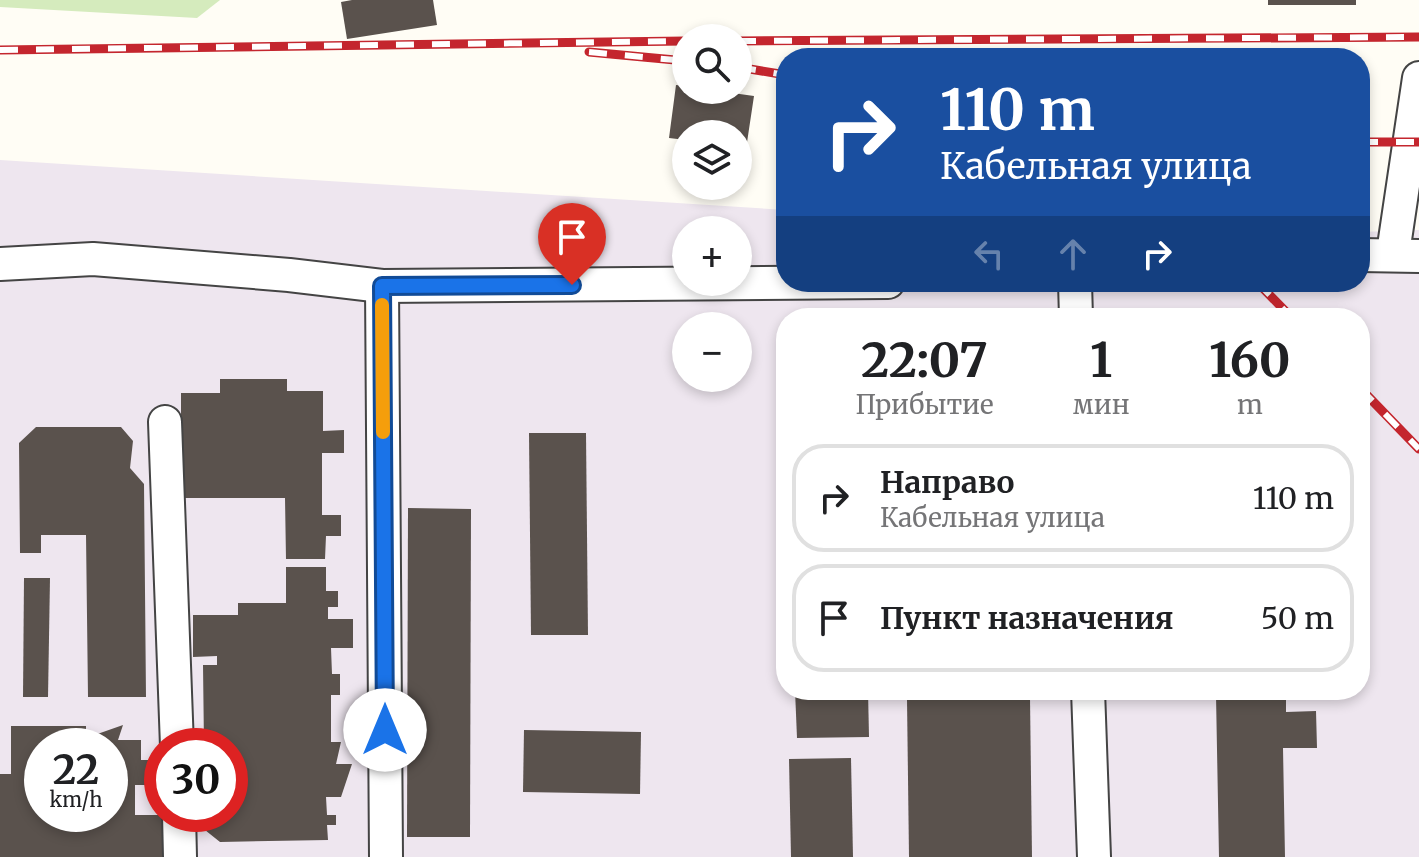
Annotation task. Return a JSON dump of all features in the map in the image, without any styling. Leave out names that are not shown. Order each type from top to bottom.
[{"type":"street","points":[[1370,255],[1406,255],[1419,78]]},
{"type":"street","points":[[0,264],[93,259],[382,286],[776,283]]},
{"type":"street","points":[[382,286],[386,857]]},
{"type":"street","points":[[165,422],[176,728]]},
{"type":"street","points":[[1088,700],[1094,857]]},
{"type":"street","points":[[179,832],[180,857]]},
{"type":"shaded area","points":[[0,160],[776,209],[776,292],[1370,292],[1370,232],[1419,230],[1419,857],[0,857]]},
{"type":"green space","points":[[0,0],[220,0],[197,18],[0,7]]},
{"type":"building","points":[[433,0],[437,25],[347,39],[341,2]]},
{"type":"building","points":[[1268,0],[1356,0],[1356,5],[1268,5]]},
{"type":"building","points":[[754,96],[750,120],[672,120],[672,138],[669,138],[673,104],[752,104]]},
{"type":"building","points":[[220,379],[287,379],[287,391],[323,391],[323,431],[344,430],[344,453],[322,453],[322,515],[341,515],[341,536],[326,536],[325,559],[286,559],[285,498],[181,498],[181,393],[220,393]]},
{"type":"building","points":[[36,427],[121,427],[133,441],[130,468],[144,484],[146,697],[88,697],[86,535],[41,535],[41,553],[20,553],[19,443]]},
{"type":"building","points":[[529,433],[586,433],[588,635],[531,635]]},
{"type":"building","points":[[408,508],[471,509],[470,837],[407,837]]},
{"type":"building","points":[[286,567],[326,567],[326,591],[338,591],[338,607],[328,607],[328,619],[353,619],[353,648],[331,648],[332,674],[340,674],[340,695],[331,695],[331,742],[341,742],[336,764],[352,764],[341,797],[326,797],[327,815],[336,815],[336,825],[327,825],[328,840],[220,842],[208,832],[248,832],[248,728],[204,728],[203,665],[217,665],[217,656],[193,657],[193,615],[238,615],[238,603],[286,603]]},
{"type":"building","points":[[24,578],[50,578],[48,697],[23,697]]},
{"type":"building","points":[[795,700],[868,700],[869,737],[797,738]]},
{"type":"building","points":[[907,700],[1030,700],[1032,857],[909,857]]},
{"type":"building","points":[[1216,700],[1286,700],[1286,712],[1316,711],[1317,748],[1283,748],[1285,857],[1219,857]]},
{"type":"building","points":[[11,726],[86,726],[24,728],[24,832],[128,832],[128,740],[141,740],[144,785],[135,785],[135,815],[144,815],[144,832],[176,832],[175,857],[0,857],[0,774],[11,774]]},
{"type":"building","points":[[524,730],[641,732],[640,794],[523,792]]},
{"type":"building","points":[[851,758],[853,857],[791,857],[789,759]]},
{"type":"railway","points":[[752,41],[1419,37]]},
{"type":"railway","points":[[0,50],[672,41]]},
{"type":"railway","points":[[589,52],[672,60]]},
{"type":"railway","points":[[752,69],[776,73]]},
{"type":"railway","points":[[1370,142],[1419,142]]},
{"type":"railway","points":[[1267,292],[1282,308]]},
{"type":"railway","points":[[1370,398],[1419,449]]},
{"type":"slow traffic","points":[[382,305],[383,432]]},
{"type":"route","points":[[385,730],[382,286],[572,285]]}]
